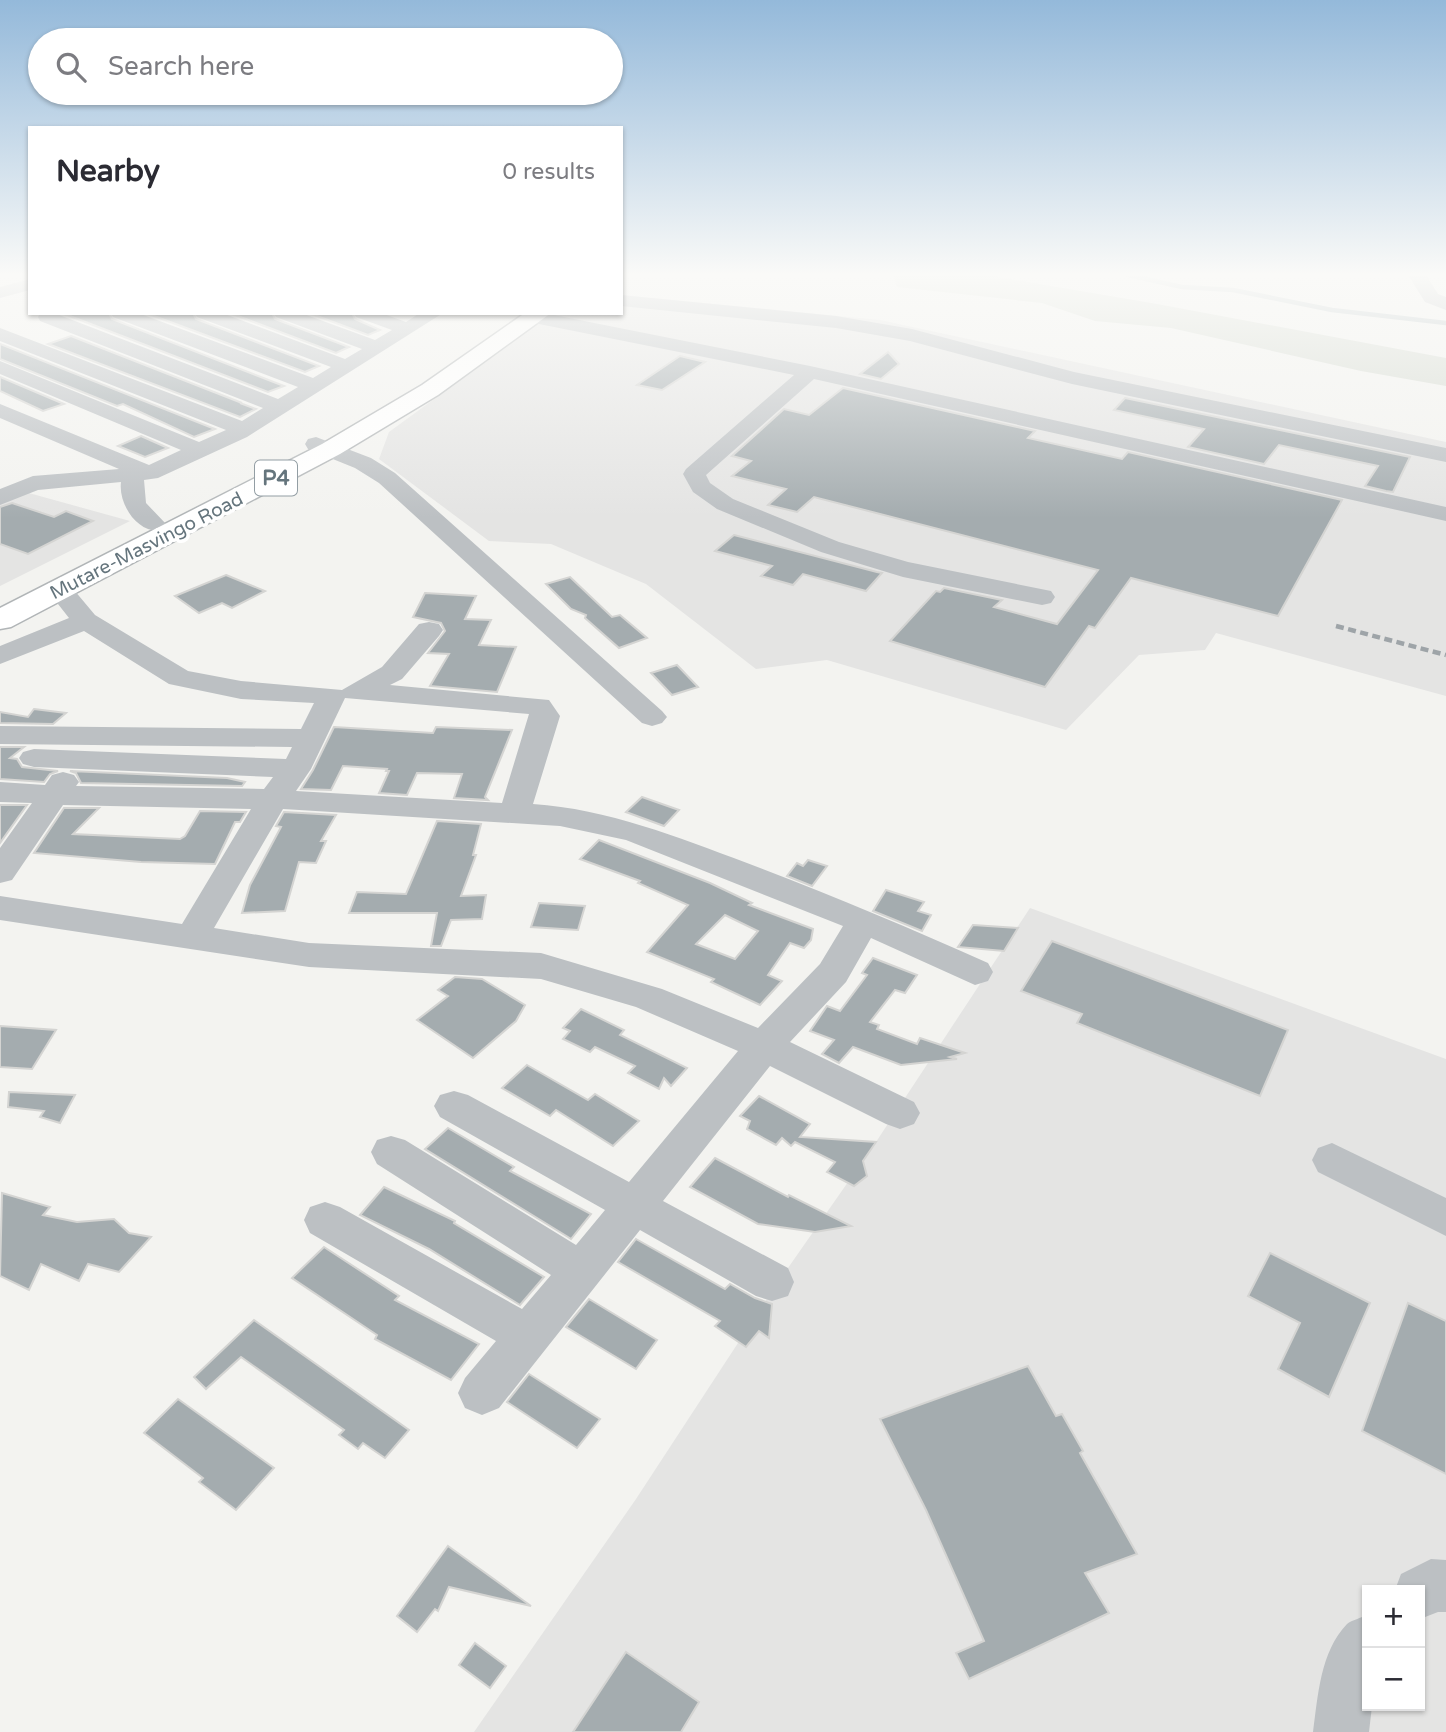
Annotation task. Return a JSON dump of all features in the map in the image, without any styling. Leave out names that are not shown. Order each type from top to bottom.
[{"type":"highway","name":"Mutare-Masvingo Road","points":[[0,620],[430,390],[476,356]]},
{"type":"highway","name":"Mutare-Masvingo Road","points":[[0,607],[155,525],[323,447]]},
{"type":"street","points":[[56,356],[244,429]]},
{"type":"street","points":[[154,356],[280,407]]},
{"type":"street","points":[[234,356],[315,386]]},
{"type":"street","points":[[320,356],[347,366]]},
{"type":"street","points":[[0,498],[33,483],[142,474],[244,429],[365,356]]},
{"type":"street","points":[[731,356],[1446,513]]},
{"type":"street","points":[[989,356],[1072,378],[1446,456]]},
{"type":"street","points":[[0,368],[199,450]]},
{"type":"street","points":[[810,372],[694,474],[701,487],[725,503],[830,547],[903,569],[1042,597]]},
{"type":"street","points":[[0,411],[55,391]]},
{"type":"street","points":[[0,411],[142,474]]},
{"type":"street","points":[[323,447],[363,463],[387,478],[652,718]]},
{"type":"street","points":[[0,472],[33,483]]},
{"type":"street","points":[[142,474],[130,494],[135,505],[155,525]]},
{"type":"street","points":[[60,590],[86,621],[179,677],[241,690],[346,693],[539,706],[545,716],[514,814]]},
{"type":"street","points":[[0,656],[86,621]]},
{"type":"street","points":[[192,937],[273,799],[296,769],[312,738],[346,693],[393,673],[429,630]]},
{"type":"street","points":[[0,735],[85,749],[296,769]]},
{"type":"street","points":[[0,757],[85,749],[312,738]]},
{"type":"street","points":[[0,872],[85,749]]},
{"type":"street","points":[[0,792],[273,799],[560,816],[634,832],[864,921],[975,972]]},
{"type":"street","points":[[0,908],[309,955],[541,966],[649,998],[764,1046],[900,1113]]},
{"type":"street","points":[[482,1393],[764,1046],[833,973],[864,921]]},
{"type":"street","points":[[454,1106],[772,1282]]},
{"type":"street","points":[[391,1152],[581,1271]]},
{"type":"street","points":[[1332,1160],[1446,1218]]},
{"type":"street","points":[[325,1220],[528,1336]]},
{"type":"street","points":[[1425,1589],[1431,1585],[1446,1586]]},
{"type":"street","points":[[1341,1732],[1349,1672],[1363,1648]]},
{"type":"shaded area","points":[[493,356],[1046,356],[1446,442],[1446,696],[1216,633],[1205,650],[1139,655],[1066,730],[827,660],[756,669],[646,584],[551,544],[489,541],[379,459],[389,432]]},
{"type":"shaded area","points":[[1294,356],[1446,358],[1446,386]]},
{"type":"shaded area","points":[[18,490],[130,521],[0,586],[0,498]]},
{"type":"shaded area","points":[[1030,908],[1446,1059],[1446,1732],[474,1732],[636,1499],[774,1288],[876,1142]]},
{"type":"building","points":[[0,356],[30,356],[215,429],[194,437],[123,404],[117,406],[0,359]]},
{"type":"building","points":[[79,356],[121,356],[256,409],[240,417]]},
{"type":"building","points":[[174,356],[207,356],[284,386],[268,392]]},
{"type":"building","points":[[261,356],[292,356],[319,366],[305,372]]},
{"type":"building","points":[[680,356],[705,362],[662,390],[637,385]]},
{"type":"building","points":[[883,356],[892,356],[899,364],[881,379],[860,374]]},
{"type":"building","points":[[0,377],[64,404],[43,411],[0,391]]},
{"type":"building","points":[[843,388],[1035,431],[1028,438],[1122,459],[1128,452],[1342,500],[1278,616],[1131,578],[1095,628],[1089,626],[1045,687],[890,641],[936,591],[940,592],[944,588],[1002,600],[994,607],[1057,624],[1098,570],[814,497],[797,512],[768,505],[786,489],[732,476],[751,461],[732,456],[784,409],[809,415]]},
{"type":"building","points":[[1125,398],[1410,457],[1393,492],[1386,491],[1365,486],[1378,466],[1279,445],[1264,464],[1188,447],[1204,429],[1114,410]]},
{"type":"building","points":[[141,436],[168,448],[145,457],[118,446]]},
{"type":"building","points":[[12,503],[54,517],[66,511],[93,521],[28,554],[0,544],[0,507]]},
{"type":"building","points":[[734,535],[882,573],[866,591],[803,574],[793,585],[761,576],[772,566],[715,551]]},
{"type":"building","points":[[226,575],[265,591],[232,608],[222,603],[199,613],[175,596]]},
{"type":"building","points":[[570,577],[612,617],[620,615],[647,638],[619,648],[585,618],[586,615],[571,609],[546,584]]},
{"type":"building","points":[[425,593],[476,596],[465,619],[491,620],[479,645],[516,647],[497,692],[430,686],[449,654],[428,653],[445,631],[441,623],[413,617]]},
{"type":"building","points":[[677,665],[698,687],[672,695],[651,673]]},
{"type":"building","points":[[34,709],[66,713],[53,724],[0,723],[0,712],[28,717]]},
{"type":"building","points":[[334,727],[433,733],[436,727],[512,730],[485,797],[488,800],[454,798],[462,774],[417,773],[407,795],[379,793],[389,771],[386,771],[387,769],[343,766],[331,790],[301,789]]},
{"type":"building","points":[[0,747],[24,747],[10,758],[17,759],[22,767],[58,771],[50,774],[44,782],[0,779]]},
{"type":"building","points":[[70,771],[227,778],[245,782],[242,786],[81,783],[76,773]]},
{"type":"building","points":[[642,797],[679,810],[664,826],[626,812]]},
{"type":"building","points":[[0,805],[27,805],[0,843]]},
{"type":"building","points":[[64,808],[99,808],[73,834],[180,839],[185,836],[200,811],[246,812],[240,822],[235,822],[215,864],[141,862],[34,853]]},
{"type":"building","points":[[284,812],[336,815],[321,841],[326,841],[316,863],[299,862],[285,911],[242,913],[250,885],[281,827],[276,826]]},
{"type":"building","points":[[437,821],[481,824],[473,855],[476,855],[461,896],[486,895],[482,919],[451,920],[441,946],[431,946],[437,913],[349,913],[357,892],[406,894]]},
{"type":"building","points":[[599,840],[710,883],[752,903],[749,905],[813,929],[811,940],[804,948],[790,943],[768,975],[782,981],[760,1005],[711,982],[714,979],[647,952],[688,905],[638,883],[640,881],[580,859]],"holes":[[[725,915],[758,931],[735,959],[696,944]]]},
{"type":"building","points":[[808,860],[827,866],[812,886],[787,876],[797,863],[803,866]]},
{"type":"building","points":[[886,890],[924,902],[918,911],[931,915],[922,931],[873,911]]},
{"type":"building","points":[[539,903],[585,906],[578,930],[531,927]]},
{"type":"building","points":[[973,925],[1018,928],[1004,951],[958,947]]},
{"type":"building","points":[[1052,941],[1288,1030],[1260,1096],[1077,1023],[1082,1014],[1021,991]]},
{"type":"building","points":[[873,958],[917,975],[905,993],[895,990],[870,1022],[879,1025],[877,1029],[917,1044],[920,1038],[965,1053],[950,1057],[957,1059],[901,1065],[853,1047],[839,1063],[822,1054],[834,1040],[810,1031],[827,1006],[840,1011],[867,975],[862,973]]},
{"type":"building","points":[[455,977],[482,979],[525,1005],[516,1021],[473,1058],[417,1020],[448,996],[438,990]]},
{"type":"building","points":[[581,1009],[624,1030],[620,1035],[687,1068],[671,1086],[664,1078],[659,1089],[628,1073],[635,1066],[595,1047],[590,1052],[563,1039],[570,1031],[563,1028]]},
{"type":"building","points":[[0,1026],[56,1030],[32,1069],[0,1067]]},
{"type":"building","points":[[527,1065],[588,1100],[595,1094],[639,1121],[613,1146],[556,1110],[550,1116],[502,1088]]},
{"type":"building","points":[[9,1092],[75,1095],[60,1123],[40,1117],[44,1111],[8,1107]]},
{"type":"building","points":[[759,1096],[810,1124],[800,1137],[876,1142],[863,1161],[867,1176],[854,1186],[827,1172],[835,1162],[795,1142],[791,1146],[782,1138],[776,1145],[747,1129],[750,1121],[740,1116]]},
{"type":"building","points":[[448,1128],[514,1167],[510,1171],[591,1214],[571,1239],[425,1149]]},
{"type":"building","points":[[715,1158],[788,1197],[789,1195],[851,1226],[815,1232],[758,1224],[690,1187]]},
{"type":"building","points":[[384,1187],[455,1221],[454,1223],[544,1277],[520,1305],[429,1249],[360,1215]]},
{"type":"building","points":[[2,1193],[50,1207],[43,1215],[77,1222],[114,1219],[129,1233],[151,1237],[119,1272],[88,1264],[79,1281],[41,1264],[29,1290],[0,1276]]},
{"type":"building","points":[[636,1239],[725,1289],[730,1284],[772,1304],[769,1338],[759,1331],[746,1347],[715,1326],[720,1321],[618,1262]]},
{"type":"building","points":[[324,1247],[399,1296],[395,1300],[479,1344],[451,1380],[375,1339],[377,1335],[292,1278]]},
{"type":"building","points":[[1270,1253],[1370,1303],[1329,1397],[1278,1369],[1300,1323],[1248,1296]]},
{"type":"building","points":[[589,1299],[657,1340],[636,1369],[566,1327]]},
{"type":"building","points":[[1408,1303],[1446,1321],[1446,1474],[1362,1431]]},
{"type":"building","points":[[254,1320],[409,1430],[385,1458],[363,1443],[358,1449],[339,1435],[344,1430],[241,1357],[206,1389],[194,1377]]},
{"type":"building","points":[[1028,1366],[1056,1416],[1062,1414],[1083,1451],[1080,1453],[1137,1554],[1085,1573],[1109,1613],[969,1679],[956,1653],[984,1641],[926,1510],[880,1419]]},
{"type":"building","points":[[529,1374],[600,1419],[577,1448],[507,1402]]},
{"type":"building","points":[[178,1399],[274,1468],[236,1510],[199,1482],[203,1478],[144,1433]]},
{"type":"building","points":[[448,1546],[531,1606],[449,1587],[438,1611],[435,1609],[417,1632],[397,1616]]},
{"type":"building","points":[[475,1643],[506,1666],[490,1688],[459,1665]]},
{"type":"building","points":[[626,1652],[699,1702],[681,1732],[573,1732]]},
{"type":"railway","points":[[1336,626],[1446,655]]}]
